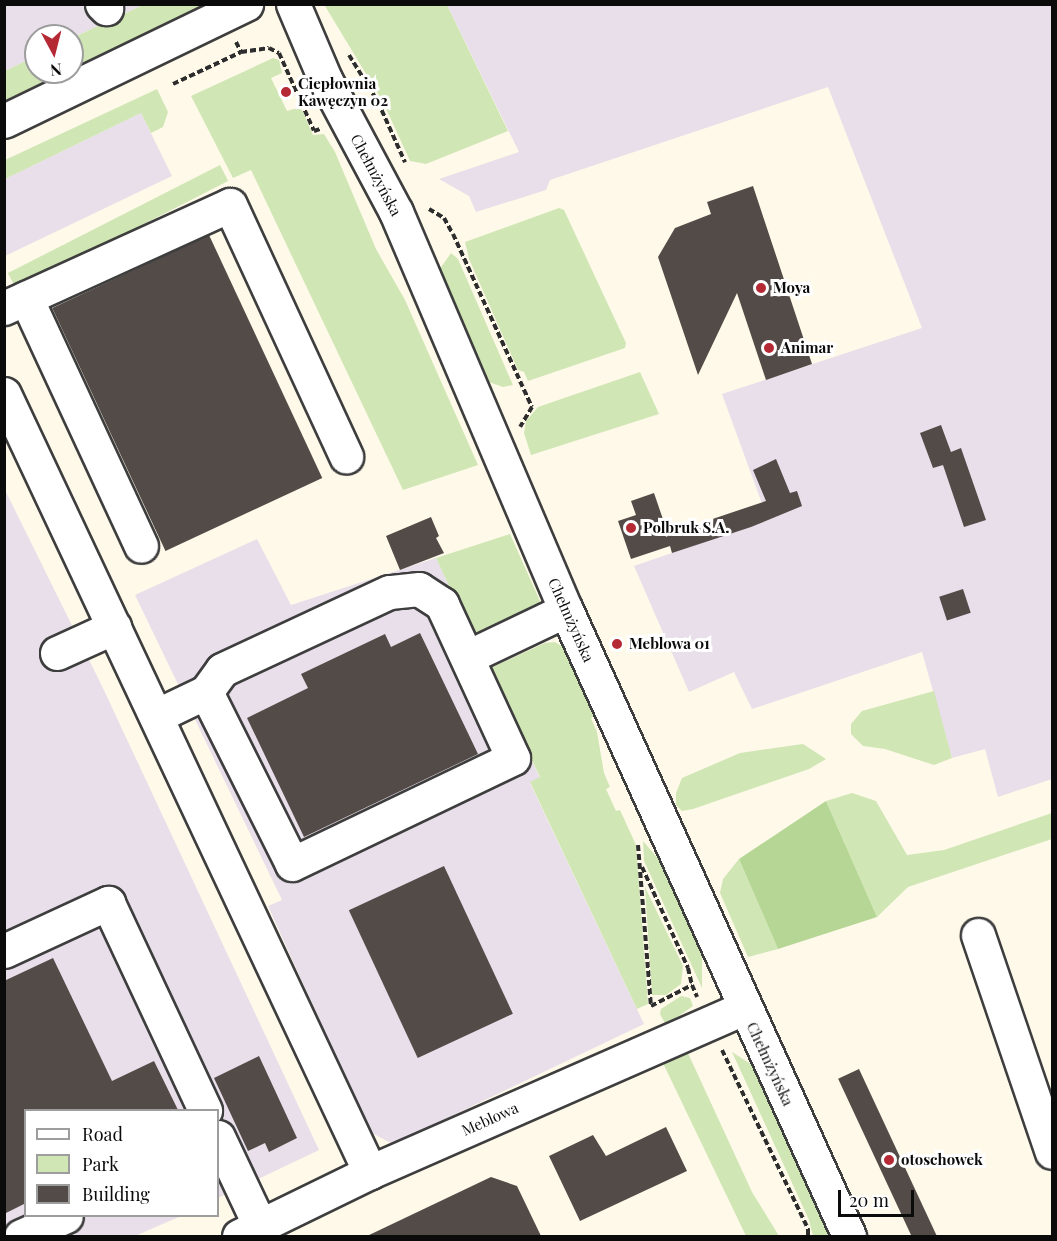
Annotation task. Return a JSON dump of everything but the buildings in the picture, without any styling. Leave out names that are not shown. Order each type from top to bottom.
[{"type":"street","name":"Chełmżyńska","points":[[293,4],[325,79],[396,212],[566,610],[849,1236]]},
{"type":"street","points":[[4,121],[234,10]]},
{"type":"street","points":[[141,546],[15,303],[230,205],[346,456]]},
{"type":"street","points":[[6,400],[370,1172]]},
{"type":"street","points":[[156,716],[206,692],[222,670],[389,592],[419,589],[442,604],[513,758],[292,864],[206,692]]},
{"type":"street","points":[[480,651],[566,610]]},
{"type":"street","points":[[57,653],[114,627]]},
{"type":"street","points":[[4,951],[108,903],[205,1109]]},
{"type":"street","points":[[978,935],[1053,1152]]},
{"type":"street","name":"Meblowa","points":[[264,1229],[370,1172],[744,1008]]},
{"type":"street","points":[[219,1144],[264,1229]]},
{"type":"street","points":[[21,1236],[62,1217]]},
{"type":"path","points":[[234,10],[242,52]]},
{"type":"path","points":[[173,84],[242,52],[269,48],[279,53],[314,131],[345,117]]},
{"type":"path","points":[[640,864],[688,968],[692,985]]},
{"type":"shaded area","points":[[5,5],[143,5],[84,32],[84,24],[24,24],[24,62],[5,71]]},
{"type":"shaded area","points":[[447,5],[1052,5],[1052,779],[998,797],[985,749],[952,758],[922,652],[752,709],[734,672],[689,692],[634,566],[768,520],[722,394],[922,328],[828,87],[550,180],[546,190],[476,212],[469,196],[439,179],[519,152]]},
{"type":"shaded area","points":[[141,113],[172,176],[5,256],[5,179]]},
{"type":"shaded area","points":[[4,488],[101,684],[319,1150],[219,1198],[219,1109],[24,1109],[24,1217],[179,1217],[135,1236],[5,1236]]},
{"type":"shaded area","points":[[257,539],[291,605],[436,558],[540,778],[530,783],[644,1024],[393,1144],[370,1132],[268,906],[282,900],[135,595]]},
{"type":"green space","points":[[330,4],[447,5],[508,131],[426,164],[410,161],[383,102],[325,6]]},
{"type":"green space","points":[[143,5],[205,5],[84,63],[84,32]]},
{"type":"green space","points":[[273,58],[279,60],[282,73],[271,78],[287,111],[297,108],[302,110],[313,135],[324,134],[335,152],[376,249],[405,300],[478,465],[403,490],[251,170],[233,178],[191,96]]},
{"type":"green space","points":[[24,62],[24,84],[39,84],[5,100],[5,71]]},
{"type":"green space","points":[[157,89],[168,112],[163,127],[151,133],[141,113],[5,179],[5,160]]},
{"type":"green space","points":[[220,165],[228,181],[16,289],[8,273]]},
{"type":"green space","points":[[559,208],[564,210],[626,343],[625,348],[528,381],[524,372],[518,370],[469,259],[465,242]]},
{"type":"green space","points":[[451,253],[458,259],[513,385],[503,387],[489,382],[439,270]]},
{"type":"green space","points":[[640,372],[659,414],[531,455],[524,433],[526,421],[538,407]]},
{"type":"green space","points":[[510,534],[540,601],[534,611],[473,637],[436,558]]},
{"type":"green space","points":[[555,642],[566,649],[598,713],[591,718],[597,732],[604,773],[610,787],[606,789],[616,811],[620,810],[636,845],[648,1004],[637,1009],[530,782],[540,777],[488,669],[545,643]]},
{"type":"green space","points":[[934,691],[952,758],[934,765],[885,749],[863,746],[851,734],[851,724],[862,711]]},
{"type":"green space","points":[[803,744],[826,759],[809,769],[693,809],[682,811],[676,805],[676,793],[682,778],[740,753]]},
{"type":"green space","points":[[852,793],[876,801],[907,855],[944,850],[1052,813],[1052,839],[908,887],[877,917],[826,801]]},
{"type":"green space","points":[[826,801],[877,917],[778,949],[739,859]]},
{"type":"green space","points":[[643,841],[667,869],[702,947],[702,988],[644,861]]},
{"type":"green space","points":[[739,859],[778,949],[748,957],[720,893],[723,879]]},
{"type":"green space","points":[[645,887],[683,966],[681,984],[666,995],[652,995]]},
{"type":"green space","points":[[681,996],[690,998],[693,1006],[666,1025],[660,1014],[661,1009]]},
{"type":"green space","points":[[687,1051],[752,1192],[779,1236],[746,1236],[661,1059]]},
{"type":"green space","points":[[732,1052],[760,1070],[835,1236],[813,1236],[809,1220]]},
{"type":"place","name":"Ciepłownia Kawęczyn 02","points":[[286,92]]},
{"type":"place","name":"Moya","points":[[761,288]]},
{"type":"place","name":"Animar","points":[[769,348]]},
{"type":"place","name":"Polbruk S.A.","points":[[631,528]]},
{"type":"place","name":"Meblowa 01","points":[[617,644]]},
{"type":"place","name":"otoschowek","points":[[889,1160]]}]
